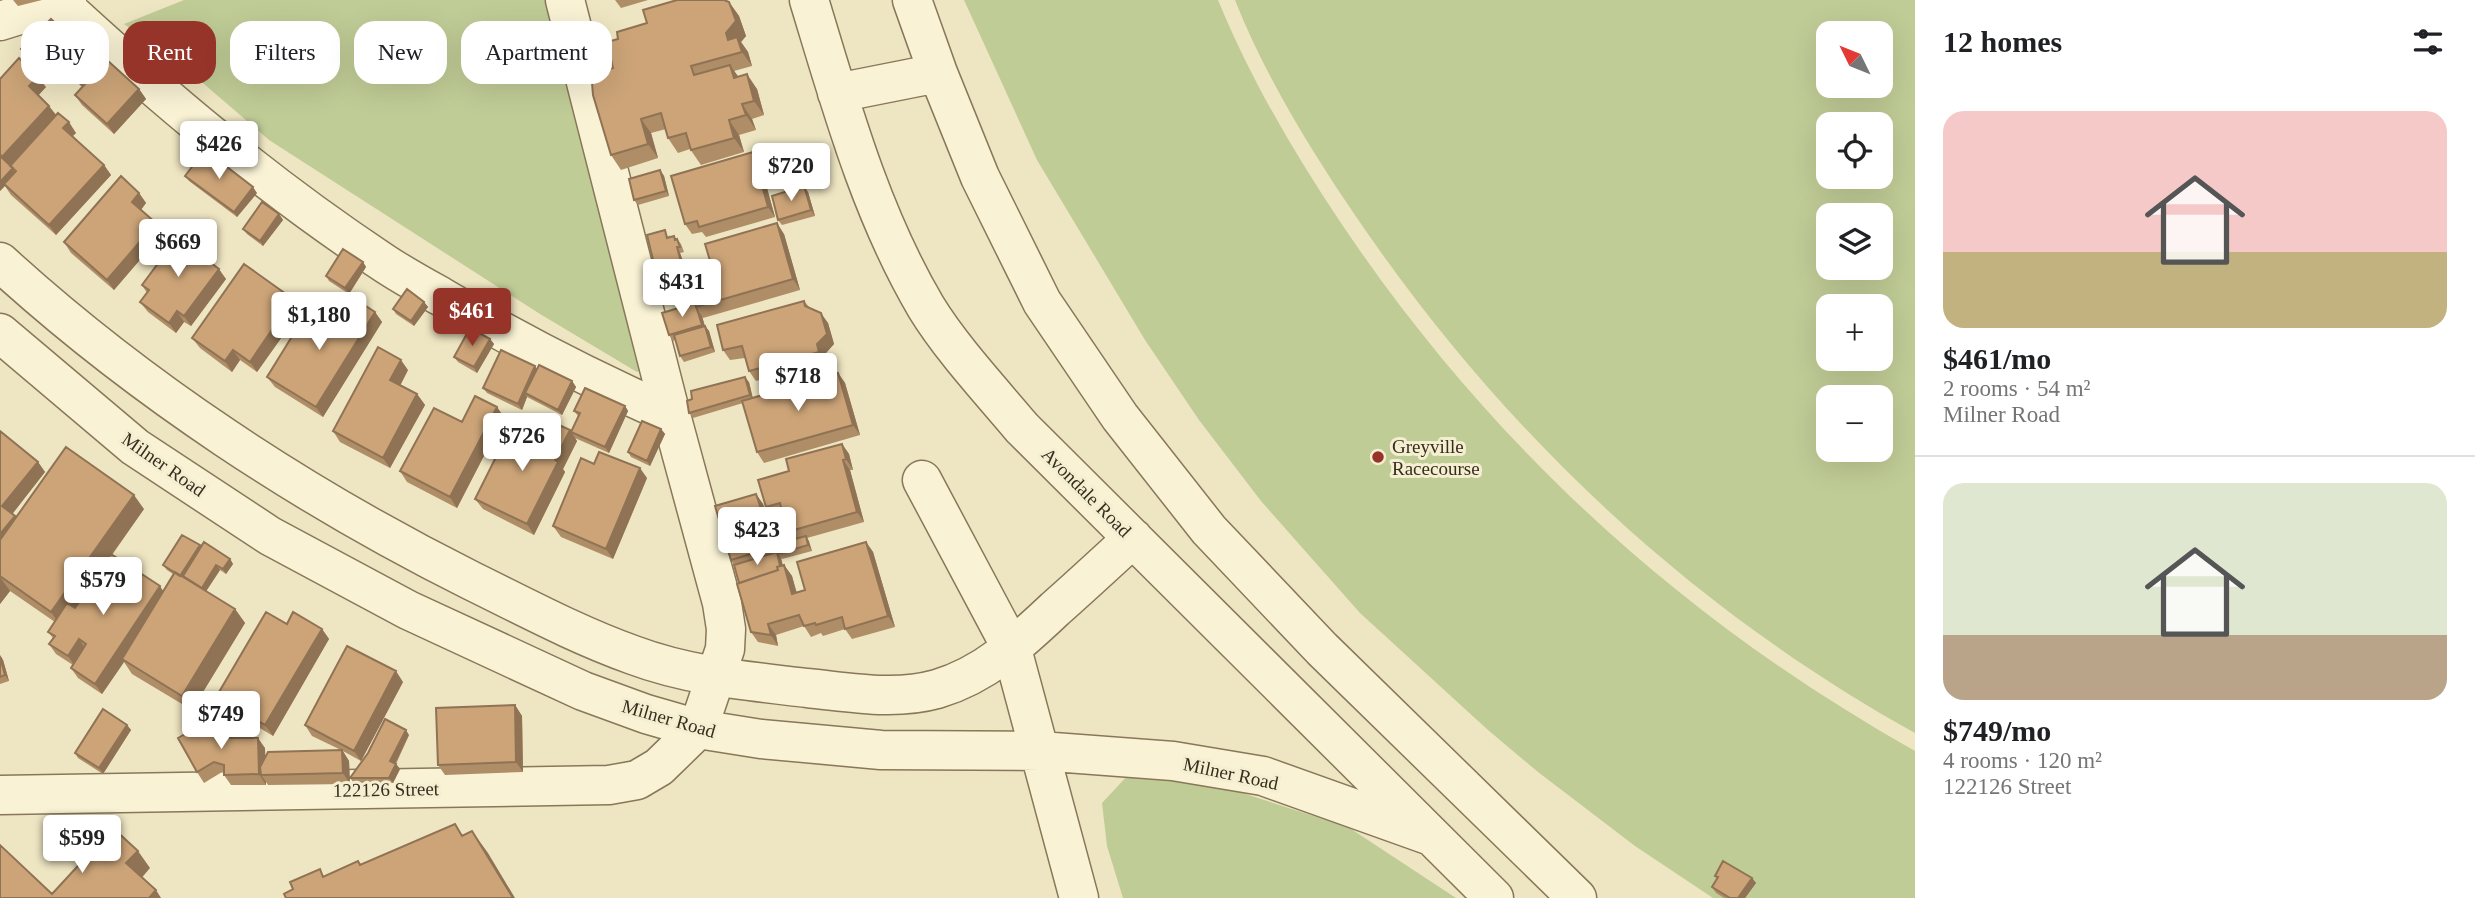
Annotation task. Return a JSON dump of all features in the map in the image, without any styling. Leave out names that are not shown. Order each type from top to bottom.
[{"type":"street","name":"122126 Street","points":[[0,796],[609,786],[637,780],[659,767],[698,729],[725,649],[726,629],[722,603],[565,0]]},
{"type":"street","name":"Avondale Road","points":[[810,0],[859,163],[885,226],[927,308],[975,372],[1023,428],[1494,898]]},
{"type":"street","points":[[912,0],[980,177],[1042,302],[1120,417],[1209,530],[1275,600],[1577,898]]},
{"type":"street","points":[[0,21],[63,1],[198,126],[286,194],[382,262],[485,323],[623,394],[671,415]]},
{"type":"street","points":[[837,93],[938,73]]},
{"type":"street","points":[[0,262],[40,299],[167,397],[300,486],[418,554],[548,619],[635,656],[717,678],[883,696],[935,690],[971,676],[1012,649],[1133,538]]},
{"type":"street","name":"Milner Road","points":[[0,333],[132,444],[270,536],[408,610],[583,691],[646,714],[698,729],[761,739],[881,750],[1040,751],[1173,761],[1263,775],[1431,836]]},
{"type":"street","points":[[132,444],[167,397]]},
{"type":"street","points":[[922,480],[1012,649],[1079,898]]},
{"type":"street","points":[[270,536],[300,486]]},
{"type":"green space","points":[[184,0],[570,0],[575,21],[461,21],[461,84],[591,84],[660,360],[637,372],[540,314],[269,140],[204,84],[216,84],[216,21],[132,21]]},
{"type":"green space","name":"Greyville Racecourse","points":[[964,0],[1218,0],[1275,116],[1343,226],[1401,307],[1463,383],[1529,455],[1598,523],[1672,586],[1749,645],[1830,700],[1915,751],[1915,898],[1713,898],[1635,846],[1538,772],[1360,613],[1261,501],[1199,420],[1145,340],[1037,160]]},
{"type":"green space","points":[[1235,0],[1915,0],[1915,733],[1832,684],[1754,630],[1678,572],[1607,510],[1539,443],[1475,373],[1415,299],[1324,168],[1261,58]]},
{"type":"green space","points":[[1130,773],[1202,780],[1348,827],[1456,898],[1123,898],[1107,846],[1102,803]]},
{"type":"building","points":[[677,0],[729,2],[736,21],[726,33],[728,40],[737,37],[742,52],[691,66],[694,75],[730,65],[734,78],[747,74],[754,101],[742,104],[746,115],[729,120],[734,138],[691,150],[686,133],[668,138],[661,113],[641,119],[648,144],[611,155],[592,84],[612,84],[612,41],[618,39],[617,32],[647,23],[643,10]]},
{"type":"building","points":[[19,58],[21,84],[31,84],[29,86],[49,106],[2,157],[0,154],[0,79]]},
{"type":"building","points":[[109,62],[123,74],[123,84],[133,84],[139,89],[107,124],[75,95],[85,84],[109,84]]},
{"type":"building","points":[[58,113],[69,122],[63,128],[104,165],[49,225],[4,184],[16,171],[10,166]]},
{"type":"building","points":[[205,150],[253,187],[234,212],[185,176]]},
{"type":"building","points":[[753,152],[768,207],[699,227],[697,221],[685,224],[671,176]]},
{"type":"building","points":[[0,156],[13,168],[0,182]]},
{"type":"building","points":[[660,170],[666,191],[634,200],[629,179]]},
{"type":"building","points":[[121,176],[139,193],[132,202],[156,223],[107,280],[64,242]]},
{"type":"building","points":[[804,186],[811,210],[778,220],[772,196]]},
{"type":"building","points":[[262,202],[279,214],[260,241],[243,229]]},
{"type":"building","points":[[777,223],[793,279],[696,307],[689,281],[714,274],[705,244]]},
{"type":"building","points":[[665,230],[667,238],[674,236],[675,240],[677,239],[681,262],[676,263],[677,270],[657,276],[647,235]]},
{"type":"building","points":[[182,231],[204,248],[199,254],[219,269],[184,316],[177,311],[169,323],[140,302],[149,290],[142,285]]},
{"type":"building","points":[[343,249],[363,262],[345,288],[326,276]]},
{"type":"building","points":[[244,264],[293,299],[250,362],[233,350],[225,361],[192,338]]},
{"type":"building","points":[[407,289],[424,302],[411,321],[393,309]]},
{"type":"building","points":[[352,297],[375,312],[316,407],[267,377],[309,309],[335,326]]},
{"type":"building","points":[[804,301],[805,306],[821,313],[827,334],[817,344],[819,352],[749,371],[742,346],[723,350],[717,325]]},
{"type":"building","points":[[695,303],[702,325],[669,335],[662,313]]},
{"type":"building","points":[[705,326],[711,347],[680,356],[674,335]]},
{"type":"building","points":[[470,328],[490,339],[474,367],[454,357]]},
{"type":"building","points":[[378,347],[401,360],[390,380],[417,394],[383,458],[333,431]]},
{"type":"building","points":[[501,350],[535,366],[518,404],[483,388]]},
{"type":"building","points":[[539,365],[572,381],[558,410],[525,393]]},
{"type":"building","points":[[838,373],[853,425],[757,452],[742,401]]},
{"type":"building","points":[[745,377],[750,395],[689,413],[687,401],[692,399],[691,391]]},
{"type":"building","points":[[585,388],[625,406],[605,447],[571,432],[580,413],[574,411]]},
{"type":"building","points":[[475,396],[497,407],[450,497],[400,471],[434,408],[462,422]]},
{"type":"building","points":[[548,420],[570,430],[555,460],[558,462],[527,524],[475,499],[507,435],[535,448]]},
{"type":"building","points":[[642,421],[661,429],[647,461],[628,452]]},
{"type":"building","points":[[0,431],[38,462],[2,506],[15,516],[0,534]]},
{"type":"building","points":[[842,444],[846,459],[843,460],[857,512],[787,532],[780,503],[766,507],[758,480],[789,471],[786,459]]},
{"type":"building","points":[[66,447],[134,495],[51,612],[0,576],[0,540]]},
{"type":"building","points":[[599,452],[640,468],[606,549],[553,526],[581,458],[594,464]]},
{"type":"building","points":[[756,494],[774,547],[731,560],[715,506]]},
{"type":"building","points":[[789,534],[791,540],[806,536],[808,545],[778,554],[774,539]]},
{"type":"building","points":[[182,535],[200,545],[180,576],[163,565]]},
{"type":"building","points":[[204,542],[230,559],[223,569],[216,565],[202,588],[183,576]]},
{"type":"building","points":[[866,542],[888,616],[845,629],[842,617],[804,626],[799,615],[768,624],[771,635],[751,632],[737,584],[778,570],[777,567],[784,565],[792,594],[805,590],[797,562]]},
{"type":"building","points":[[777,552],[780,566],[777,567],[778,570],[739,583],[734,565]]},
{"type":"building","points":[[111,554],[160,586],[95,684],[71,668],[86,644],[79,639],[68,656],[49,644],[55,636],[48,632],[67,603],[75,608]]},
{"type":"building","points":[[175,572],[235,609],[182,696],[122,659]]},
{"type":"building","points":[[266,612],[287,624],[293,612],[322,629],[265,725],[243,712],[238,720],[212,704]]},
{"type":"building","points":[[347,646],[396,671],[354,751],[305,725]]},
{"type":"building","points":[[0,657],[5,675],[0,677]]},
{"type":"building","points":[[515,705],[516,762],[438,765],[436,708]]},
{"type":"building","points":[[103,709],[127,725],[99,768],[75,753]]},
{"type":"building","points":[[385,719],[406,730],[390,761],[396,764],[389,778],[350,778],[368,753]]},
{"type":"building","points":[[204,723],[211,734],[222,728],[230,738],[258,738],[259,774],[224,775],[224,765],[214,762],[197,772],[178,738]]},
{"type":"building","points":[[342,750],[343,773],[261,775],[260,767],[268,752]]},
{"type":"building","points":[[455,824],[462,836],[472,831],[513,898],[286,898],[284,894],[293,889],[290,882],[320,869],[323,877],[358,861],[360,865]]},
{"type":"building","points":[[113,828],[138,851],[126,863],[156,890],[149,898],[0,898],[0,845],[52,894]]},
{"type":"building","points":[[1723,861],[1752,878],[1738,898],[1730,898],[1712,887]]},
{"type":"place","name":"Greyville Racecourse","points":[[1378,457]]}]
